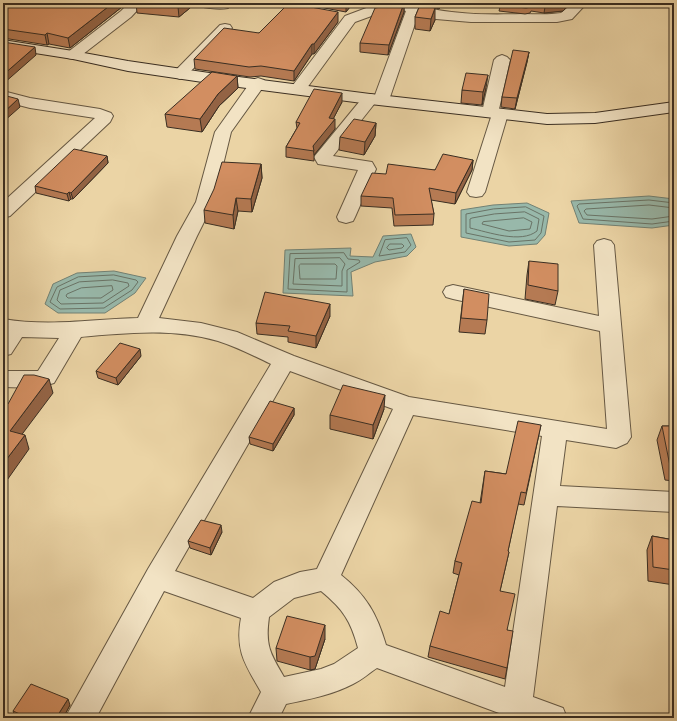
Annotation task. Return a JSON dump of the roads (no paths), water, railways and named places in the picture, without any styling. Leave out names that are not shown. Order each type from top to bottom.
[{"type":"street","points":[[73,55],[126,14],[137,3]]},
{"type":"street","points":[[204,3],[223,5]]},
{"type":"street","points":[[298,89],[350,19],[374,10],[407,6],[459,17],[554,18],[566,17],[573,12],[580,3]]},
{"type":"street","points":[[346,217],[367,169],[366,166],[324,160],[323,157],[375,100],[407,6]]},
{"type":"street","points":[[336,15],[350,19]]},
{"type":"street","points":[[180,74],[225,28]]},
{"type":"street","points":[[3,44],[180,74],[258,83],[375,100],[564,120],[674,107]]},
{"type":"street","points":[[476,192],[495,113],[502,60]]},
{"type":"street","points":[[146,324],[185,240],[207,198],[223,132],[258,83]]},
{"type":"street","points":[[3,96],[105,116],[104,119],[72,150],[3,212]]},
{"type":"street","points":[[3,349],[10,327],[74,331],[146,324],[173,326],[230,337],[249,344],[284,361],[406,405],[616,439],[619,437],[604,245]]},
{"type":"street","points":[[453,292],[610,326]]},
{"type":"street","points":[[12,386],[46,377],[74,331]]},
{"type":"street","points":[[80,718],[158,577],[284,361]]},
{"type":"street","points":[[326,578],[406,405]]},
{"type":"street","points":[[514,711],[555,430]]},
{"type":"street","points":[[545,495],[674,502]]},
{"type":"street","points":[[158,577],[256,611]]},
{"type":"street","points":[[277,692],[256,656],[252,635],[256,611],[284,590],[300,584],[326,578]]},
{"type":"street","points":[[326,578],[350,599],[360,614],[367,628],[374,654]]},
{"type":"street","points":[[374,654],[514,711],[552,718]]},
{"type":"street","points":[[277,692],[322,683],[344,674],[374,654]]},
{"type":"street","points":[[263,718],[277,692]]},
{"type":"water","points":[[649,196],[674,199],[674,225],[652,228],[579,223],[571,201]]},
{"type":"water","points":[[527,203],[549,213],[545,235],[537,244],[509,246],[461,237],[461,210],[493,205]]},
{"type":"water","points":[[411,234],[416,247],[407,256],[375,262],[351,272],[353,296],[283,293],[285,250],[351,248],[350,256],[373,257],[383,236]]},
{"type":"water","points":[[114,271],[146,278],[135,293],[105,313],[58,313],[45,304],[53,284],[77,273]]}]
